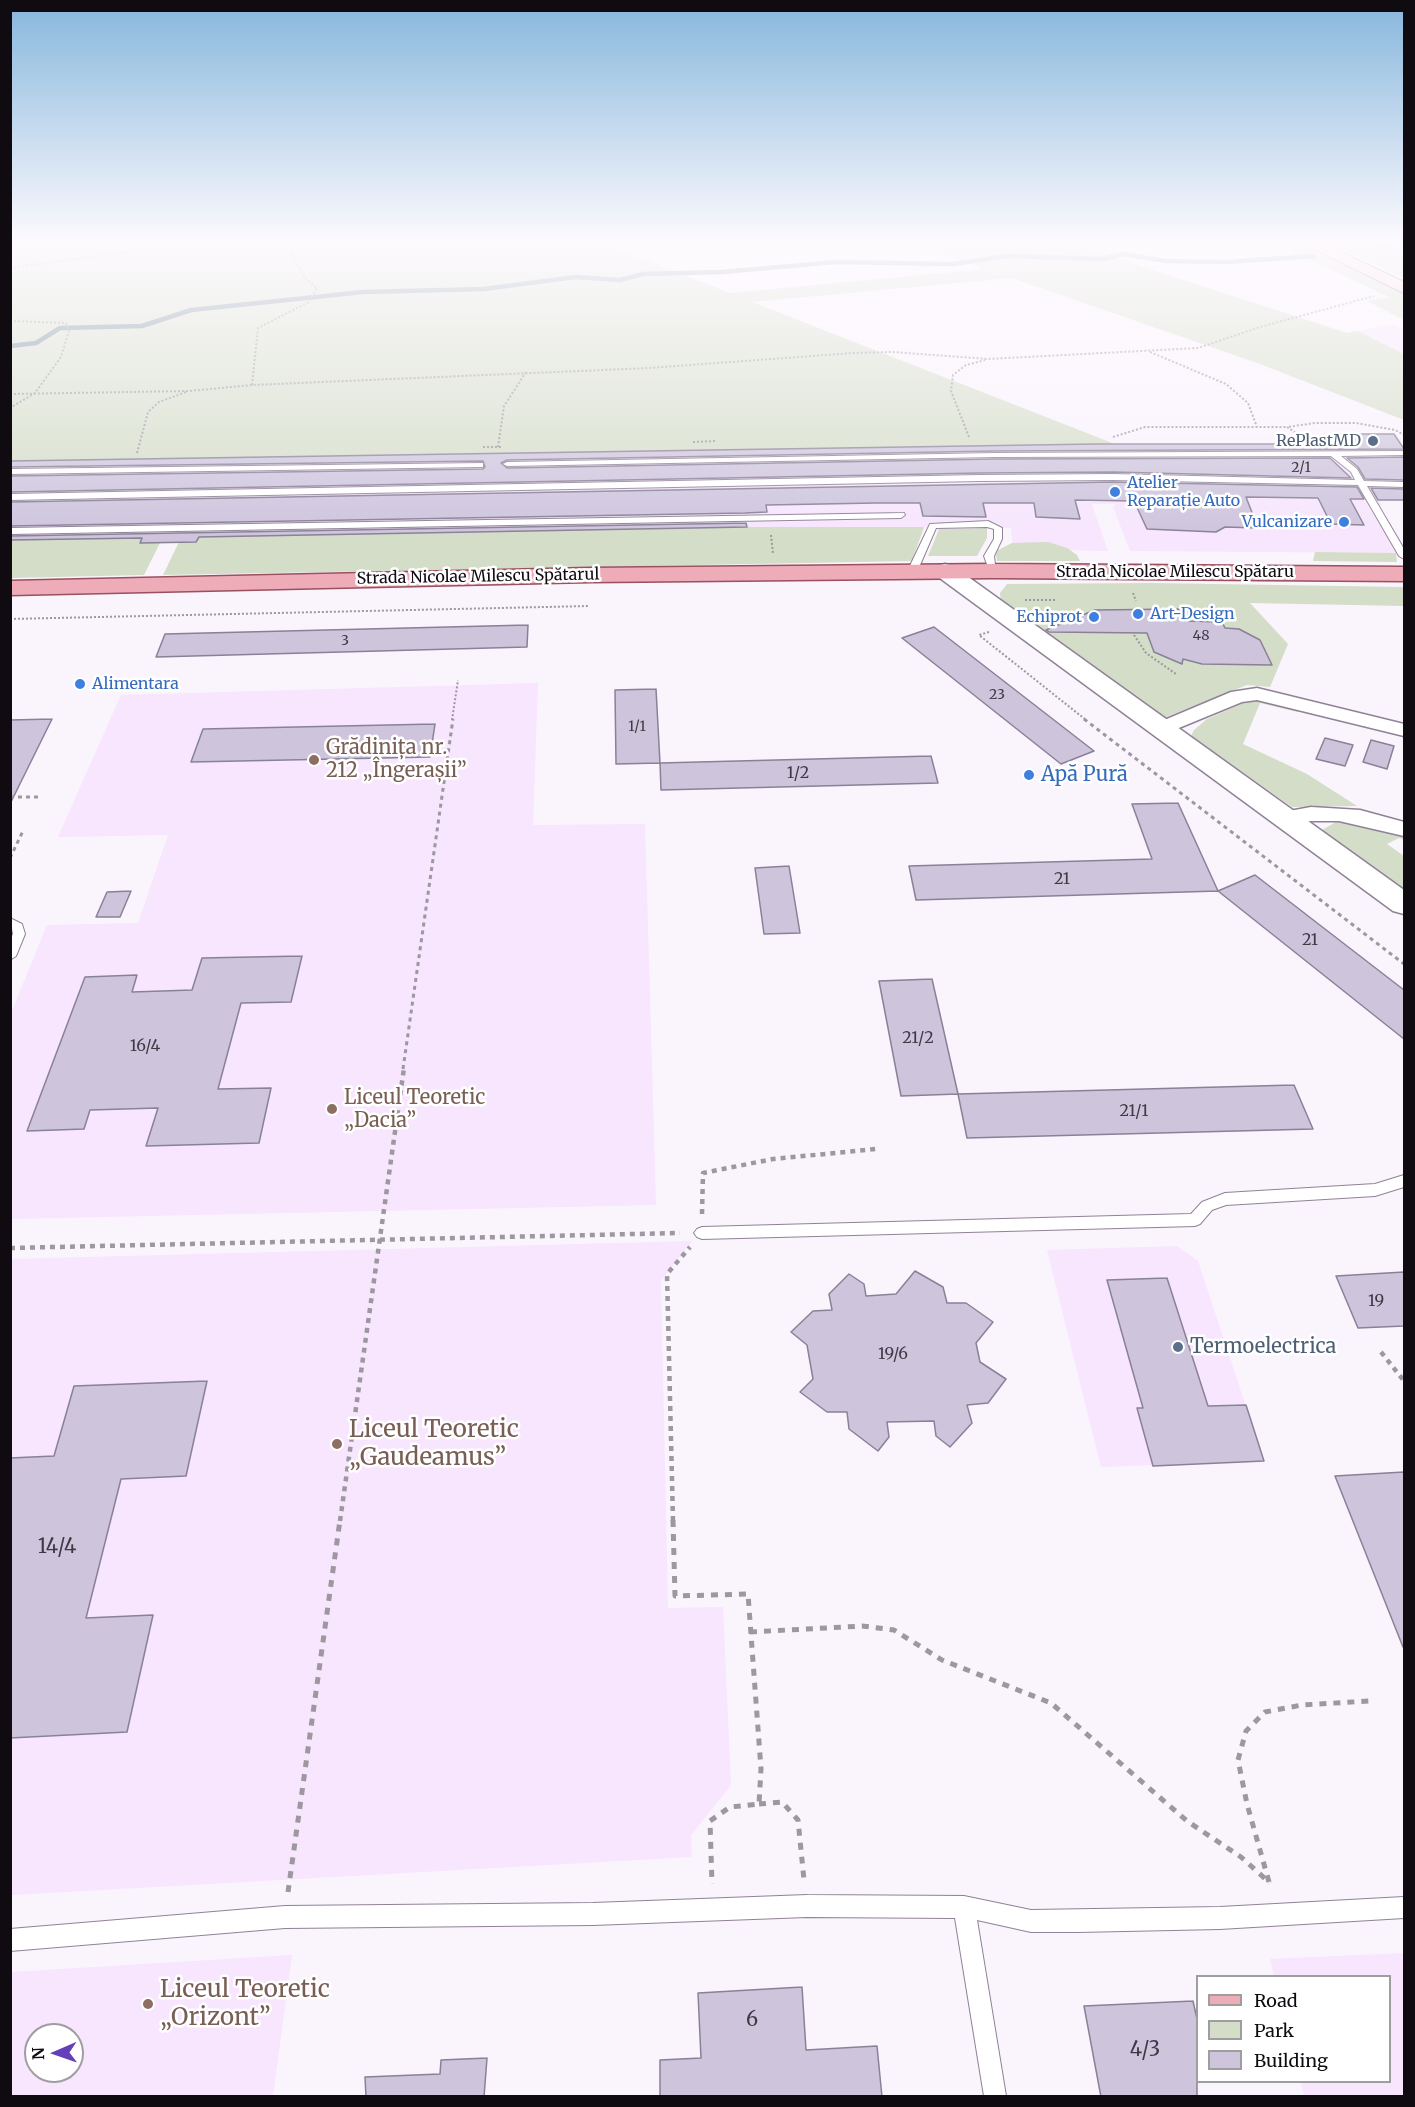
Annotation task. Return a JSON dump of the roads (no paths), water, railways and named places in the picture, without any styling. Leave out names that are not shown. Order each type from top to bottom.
[{"type":"main road","name":"Strada Nicolae Milescu Spătaru","points":[[945,571],[1404,574]]},
{"type":"main road","name":"Strada Nicolae Milescu Spătarul","points":[[10,588],[591,575],[945,571]]},
{"type":"street","points":[[945,571],[1404,904]]},
{"type":"street","points":[[1162,728],[1238,696],[1257,694],[1404,730]]},
{"type":"street","points":[[1286,819],[1311,814],[1339,814],[1404,829]]},
{"type":"lane","points":[[507,464],[1007,455],[1404,453]]},
{"type":"lane","points":[[1334,454],[1347,463],[1362,483],[1404,556]]},
{"type":"lane","points":[[10,472],[480,465]]},
{"type":"lane","points":[[10,497],[1002,478],[1113,477],[1404,484]]},
{"type":"lane","points":[[10,531],[901,515]]},
{"type":"lane","points":[[912,572],[933,526],[976,524],[988,524],[998,528],[998,539],[989,556],[993,571]]},
{"type":"lane","points":[[10,922],[18,927],[19,934],[10,956]]},
{"type":"lane","points":[[702,1233],[1195,1220],[1206,1206],[1225,1199],[1375,1190],[1404,1181]]},
{"type":"lane","points":[[10,1940],[285,1917],[593,1914],[807,1906],[964,1907],[1031,1921],[1277,1916],[1404,1908]]},
{"type":"lane","points":[[964,1907],[995,2097]]},
{"type":"waterway","points":[[10,346],[36,343],[40,340]]},
{"type":"place","name":"RePlastMD","points":[[1373,441]]},
{"type":"place","name":"Atelier Reparație Auto","points":[[1115,492]]},
{"type":"place","name":"Vulcanizare","points":[[1344,522]]},
{"type":"place","name":"Art-Design","points":[[1138,614]]},
{"type":"place","name":"Echiprot","points":[[1094,617]]},
{"type":"place","name":"Alimentara","points":[[80,684]]},
{"type":"place","name":"Grădinița nr. 212 „Îngerașii”","points":[[314,760]]},
{"type":"place","name":"Apă Pură","points":[[1029,775]]},
{"type":"place","name":"Liceul Teoretic „Dacia”","points":[[332,1109]]},
{"type":"place","name":"Termoelectrica","points":[[1178,1347]]},
{"type":"place","name":"Liceul Teoretic „Gaudeamus”","points":[[337,1444]]},
{"type":"place","name":"Liceul Teoretic „Orizont”","points":[[148,2004]]}]
